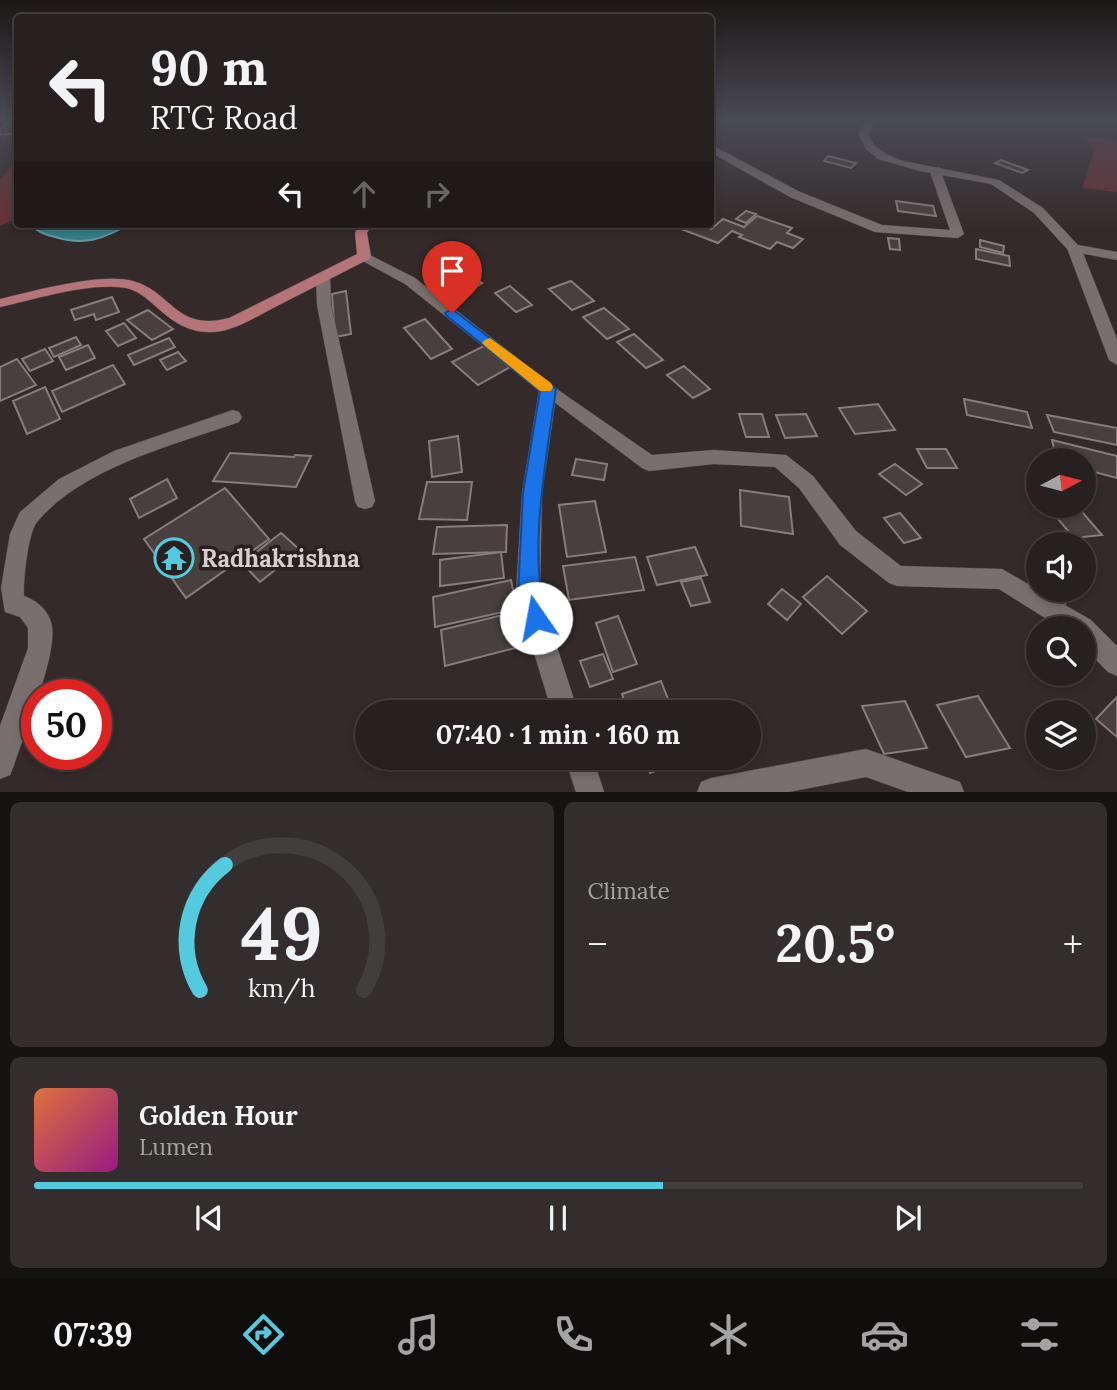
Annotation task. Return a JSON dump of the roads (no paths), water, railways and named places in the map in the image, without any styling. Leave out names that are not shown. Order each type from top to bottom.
[{"type":"main road","points":[[0,303],[83,285],[130,284],[145,292],[173,316],[189,323],[214,327],[234,322],[364,256],[361,233],[364,228]]},
{"type":"street","points":[[728,157],[794,194],[880,229],[958,234],[935,169]]},
{"type":"street","points":[[886,157],[914,168],[977,176],[997,183],[1057,224],[1074,248],[1117,359]]},
{"type":"street","points":[[1074,248],[1117,256]]},
{"type":"street","points":[[364,256],[410,281],[548,389],[649,463],[714,457],[779,460],[806,482],[848,538],[897,576],[1002,579],[1062,616]]},
{"type":"street","points":[[323,276],[324,305],[365,501]]},
{"type":"street","points":[[548,389],[533,493],[528,594],[561,700]]},
{"type":"street","points":[[0,765],[40,648],[40,624],[27,608],[13,604],[12,588],[21,534],[27,518],[65,485],[121,456],[233,417]]},
{"type":"street","points":[[1096,642],[1117,663]]},
{"type":"street","points":[[710,792],[866,763],[950,792]]},
{"type":"street","points":[[583,770],[590,792]]},
{"type":"water","points":[[122,228],[85,241],[66,240],[35,229]]},
{"type":"place","name":"Radhakrishna","points":[[174,558]]}]
